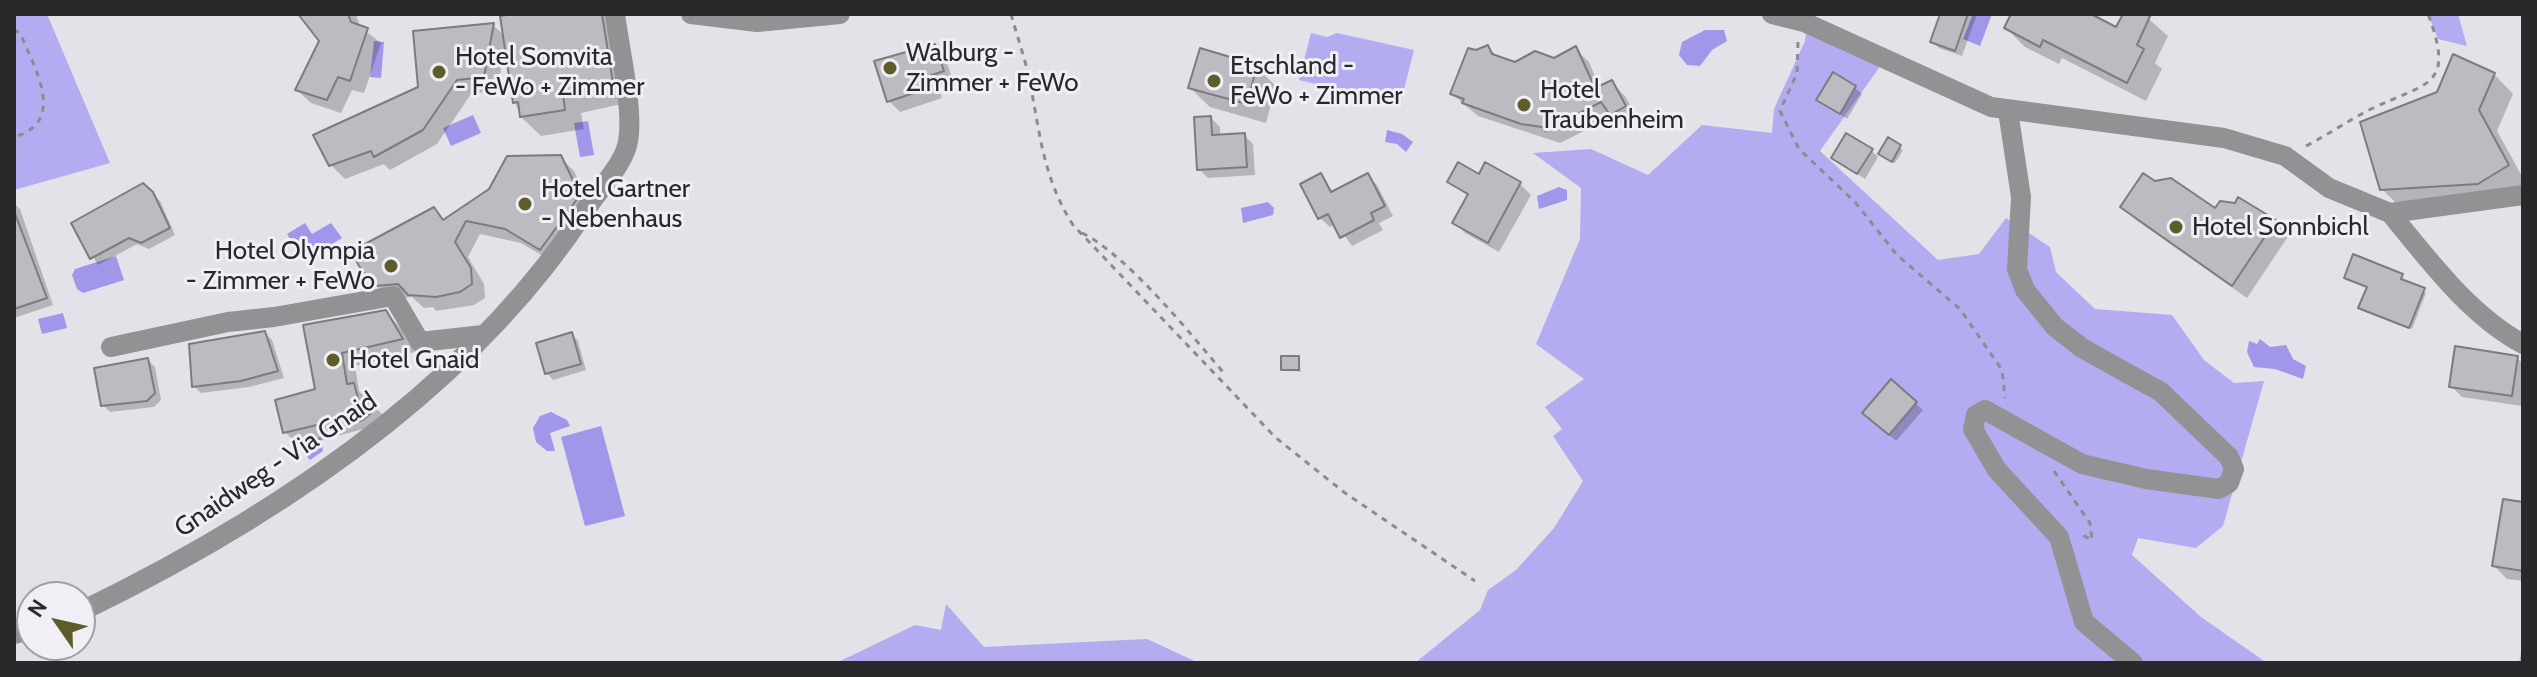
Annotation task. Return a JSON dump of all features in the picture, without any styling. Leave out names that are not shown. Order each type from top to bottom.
[{"type":"street","name":"Gnaidweg - Via Gnaid","points":[[96,604],[164,572],[322,471],[388,423],[483,335],[550,264],[628,142],[615,14]]},
{"type":"street","points":[[691,14],[757,22],[840,14]]},
{"type":"street","points":[[1778,15],[1991,107],[2224,138],[2285,156],[2329,188],[2390,213],[2438,272],[2482,313],[2523,344]]},
{"type":"street","points":[[2008,111],[2021,197],[2017,269],[2025,290],[2055,327],[2082,348],[2161,392],[2229,457],[2233,476],[2219,489],[2108,470],[2068,457],[2009,422],[1980,410],[1973,429],[1997,470],[2059,537],[2084,622],[2133,663]]},
{"type":"street","points":[[2390,213],[2523,195]]},
{"type":"street","points":[[111,347],[228,322],[393,296],[420,342],[483,335]]},
{"type":"path","points":[[1011,14],[1026,67],[1042,156],[1061,206],[1079,231],[1275,437],[1345,493],[1475,581]]},
{"type":"path","points":[[2285,156],[2340,124],[2424,88],[2437,72],[2441,58],[2428,14]]},
{"type":"path","points":[[1778,15],[1798,32],[1797,73],[1780,111],[1799,149],[1855,202],[1897,255],[1960,309],[2002,370],[2009,422]]},
{"type":"path","points":[[14,29],[26,47],[45,96],[45,107],[35,126],[14,137]]},
{"type":"path","points":[[1079,231],[1106,249],[1143,285],[1223,372]]},
{"type":"path","points":[[2049,464],[2090,523],[2092,540],[2077,533],[2059,537]]},
{"type":"shaded area","points":[[14,14],[47,14],[110,163],[14,190]]},
{"type":"shaded area","points":[[1973,14],[1992,14],[1980,46],[1963,39]]},
{"type":"shaded area","points":[[2428,14],[2458,14],[2467,46],[2438,39]]},
{"type":"shaded area","points":[[1705,30],[1724,30],[1727,41],[1712,50],[1700,66],[1687,65],[1679,55],[1682,42]]},
{"type":"shaded area","points":[[1311,33],[1327,37],[1337,33],[1414,50],[1400,105],[1299,80]]},
{"type":"shaded area","points":[[1806,33],[1881,65],[1820,151],[1938,260],[1979,254],[2006,218],[2050,247],[2056,272],[2095,309],[2172,315],[2204,360],[2234,383],[2264,381],[2223,526],[2196,548],[2138,538],[2132,555],[2201,617],[2267,663],[1415,663],[1480,610],[1488,590],[1516,570],[1554,528],[1583,481],[1553,436],[1562,429],[1545,407],[1584,379],[1536,344],[1580,239],[1581,188],[1533,153],[1591,149],[1648,175],[1702,125],[1772,133],[1774,109]]},
{"type":"shaded area","points":[[374,41],[384,42],[381,78],[370,77]]},
{"type":"shaded area","points":[[473,115],[481,133],[451,146],[443,128]]},
{"type":"shaded area","points":[[588,121],[594,155],[580,157],[574,123]]},
{"type":"shaded area","points":[[1387,130],[1402,134],[1413,142],[1406,152],[1397,144],[1385,142]]},
{"type":"shaded area","points":[[1559,187],[1567,190],[1567,200],[1539,209],[1537,196]]},
{"type":"shaded area","points":[[1268,202],[1274,208],[1273,215],[1243,223],[1241,208]]},
{"type":"shaded area","points":[[305,223],[312,234],[331,223],[342,238],[319,252],[322,256],[312,262],[305,254],[300,255],[287,234]]},
{"type":"shaded area","points":[[116,256],[124,280],[83,293],[77,289],[72,275],[75,269]]},
{"type":"shaded area","points":[[63,313],[67,328],[42,334],[38,319]]},
{"type":"shaded area","points":[[2260,339],[2270,347],[2286,345],[2293,359],[2306,366],[2303,379],[2275,369],[2254,367],[2247,352],[2249,341],[2257,344]]},
{"type":"shaded area","points":[[551,412],[567,420],[570,426],[550,433],[555,451],[547,451],[536,442],[533,428],[540,416]]},
{"type":"shaded area","points":[[601,426],[625,516],[585,526],[561,437]]},
{"type":"shaded area","points":[[321,437],[323,451],[310,460],[301,449],[307,440]]},
{"type":"shaded area","points":[[946,604],[984,647],[1147,639],[1199,663],[836,663],[915,625],[941,630]]},
{"type":"building","points":[[298,14],[348,14],[351,22],[368,28],[350,81],[338,77],[327,100],[295,90],[319,41]]},
{"type":"building","points":[[602,14],[613,83],[563,94],[565,110],[520,117],[518,102],[513,103],[500,16]]},
{"type":"building","points":[[1940,14],[1968,14],[1955,51],[1930,42]]},
{"type":"building","points":[[2011,14],[2091,14],[2116,27],[2123,14],[2151,14],[2137,45],[2144,49],[2127,83],[2043,40],[2040,47],[2004,28]]},
{"type":"building","points":[[494,23],[484,77],[457,80],[423,130],[374,157],[371,151],[329,166],[313,135],[418,87],[413,31]]},
{"type":"building","points":[[935,44],[944,71],[929,76],[932,87],[887,102],[874,61]]},
{"type":"building","points":[[1488,45],[1492,54],[1515,62],[1535,51],[1554,58],[1576,46],[1595,88],[1612,80],[1626,106],[1610,115],[1601,102],[1545,131],[1542,127],[1521,124],[1462,103],[1464,99],[1450,94],[1468,48],[1476,50]]},
{"type":"building","points":[[1200,48],[1257,65],[1247,104],[1188,88]]},
{"type":"building","points":[[2453,54],[2495,73],[2479,110],[2509,165],[2478,184],[2380,190],[2360,122],[2437,92]]},
{"type":"building","points":[[1833,72],[1856,86],[1840,114],[1816,100]]},
{"type":"building","points":[[1211,116],[1212,135],[1245,133],[1247,167],[1197,170],[1194,117]]},
{"type":"building","points":[[1846,133],[1873,149],[1857,174],[1831,158]]},
{"type":"building","points":[[1888,137],[1901,145],[1892,162],[1878,154]]},
{"type":"building","points":[[561,155],[580,195],[540,250],[505,229],[466,221],[455,242],[471,268],[472,284],[460,292],[436,297],[408,295],[398,284],[375,286],[359,266],[352,251],[434,207],[443,220],[489,189],[507,156]]},
{"type":"building","points":[[1458,162],[1479,174],[1485,162],[1521,182],[1488,243],[1452,223],[1468,194],[1447,182]]},
{"type":"building","points":[[1321,173],[1331,192],[1368,173],[1385,206],[1371,213],[1374,220],[1340,238],[1328,214],[1318,219],[1300,184]]},
{"type":"building","points":[[2143,173],[2155,181],[2171,178],[2215,208],[2220,201],[2235,203],[2238,197],[2276,220],[2232,286],[2120,207]]},
{"type":"building","points":[[143,183],[153,192],[170,228],[141,243],[129,238],[90,259],[71,223]]},
{"type":"building","points":[[14,211],[47,298],[14,309]]},
{"type":"building","points":[[2353,254],[2403,274],[2401,279],[2425,288],[2409,328],[2358,308],[2367,287],[2344,278]]},
{"type":"building","points":[[386,310],[403,339],[342,353],[347,384],[354,383],[360,406],[378,407],[363,420],[352,423],[347,418],[283,433],[275,400],[315,389],[303,325]]},
{"type":"building","points":[[265,331],[278,371],[241,381],[192,387],[189,344]]},
{"type":"building","points":[[572,332],[581,364],[545,374],[536,343]]},
{"type":"building","points":[[2455,346],[2518,356],[2512,396],[2449,387]]},
{"type":"building","points":[[1281,356],[1299,356],[1299,370],[1281,370]]},
{"type":"building","points":[[148,358],[155,393],[147,401],[101,406],[94,368]]},
{"type":"building","points":[[1891,379],[1917,402],[1889,435],[1862,413]]},
{"type":"building","points":[[2503,499],[2523,502],[2523,571],[2492,566]]},
{"type":"place","name":"Walburg - Zimmer + FeWo","points":[[890,68]]},
{"type":"place","name":"Hotel Somvita - FeWo + Zimmer","points":[[439,72]]},
{"type":"place","name":"Etschland - FeWo + Zimmer","points":[[1214,81]]},
{"type":"place","name":"Hotel Traubenheim","points":[[1524,105]]},
{"type":"place","name":"Hotel Gartner - Nebenhaus","points":[[525,204]]},
{"type":"place","name":"Hotel Sonnbichl","points":[[2176,227]]},
{"type":"place","name":"Hotel Olympia - Zimmer + FeWo","points":[[391,266]]},
{"type":"place","name":"Hotel Gnaid","points":[[333,360]]}]
